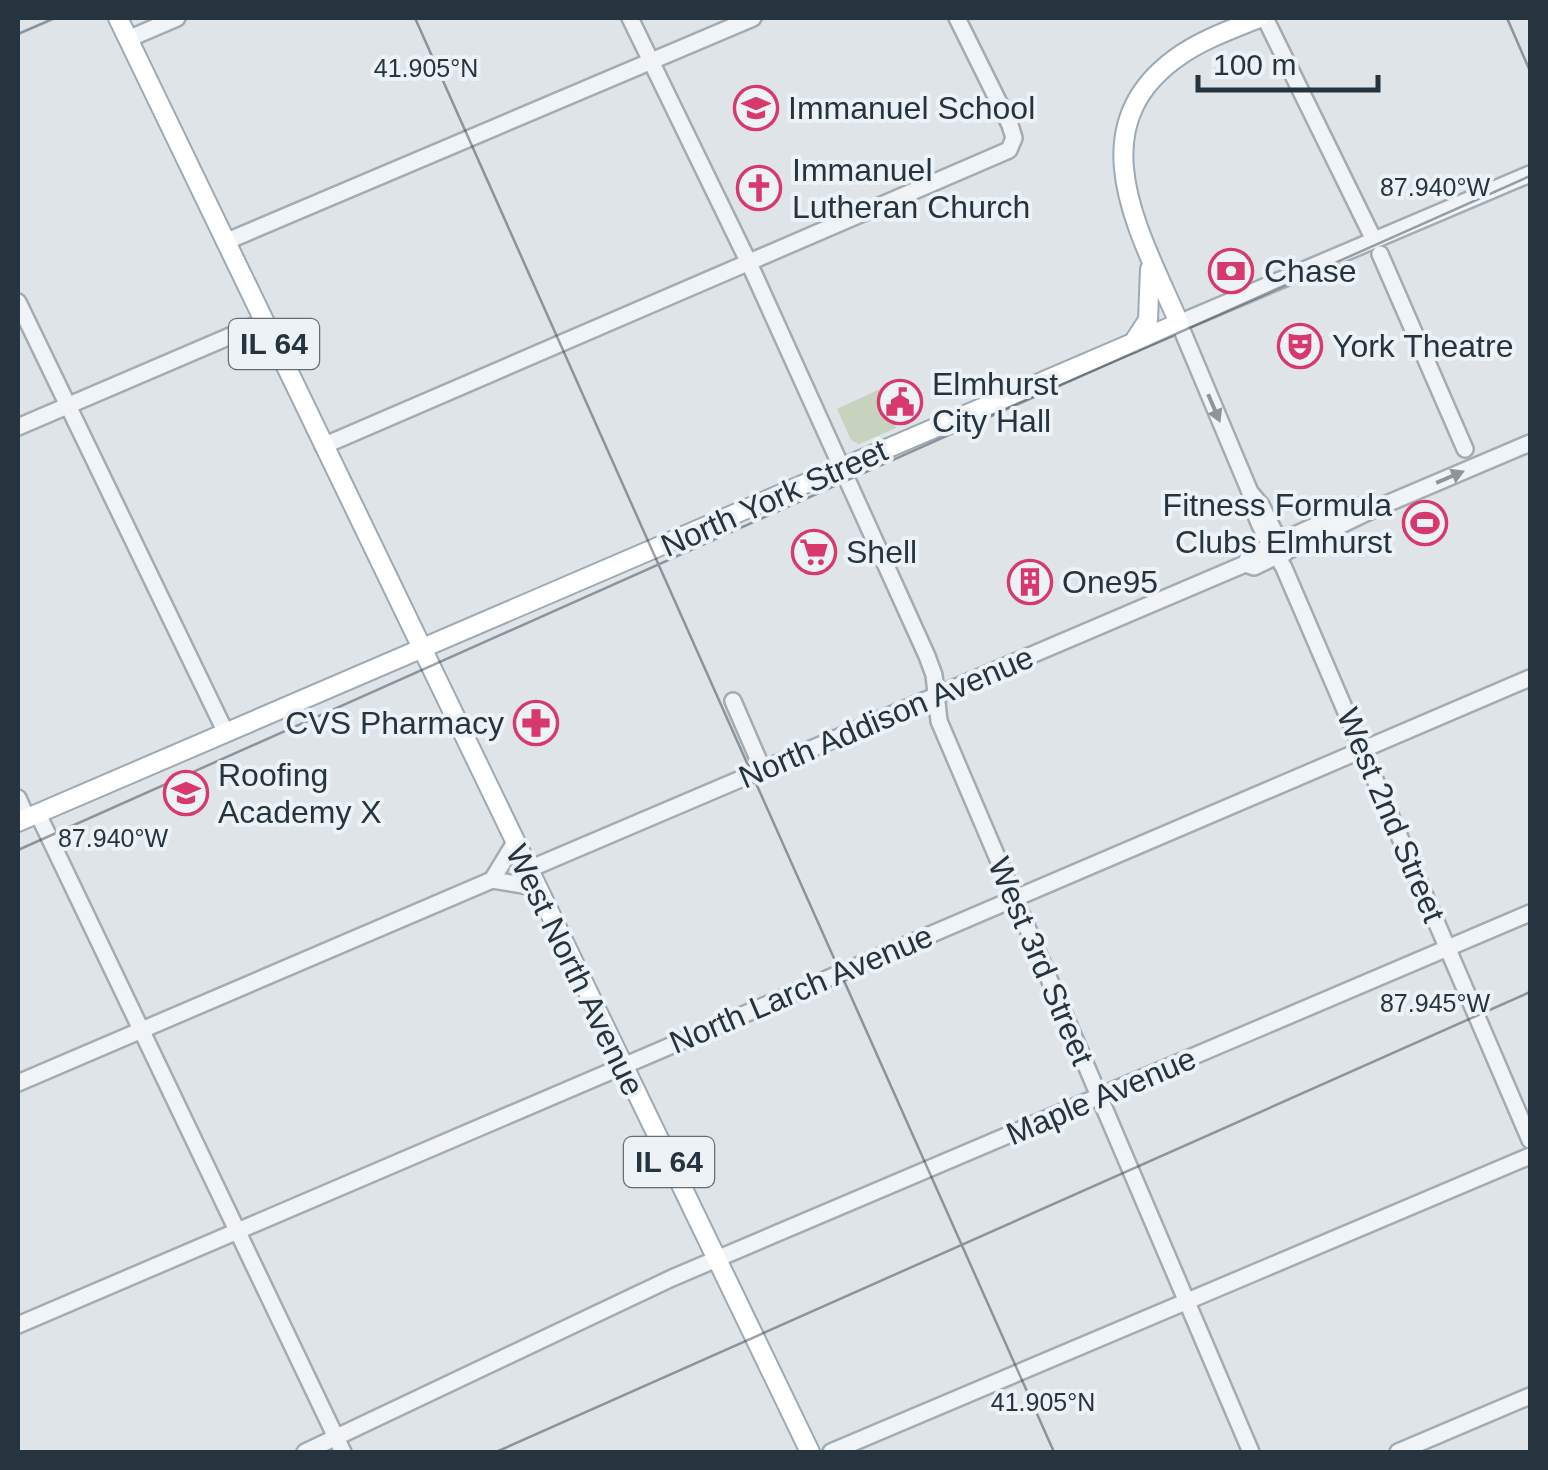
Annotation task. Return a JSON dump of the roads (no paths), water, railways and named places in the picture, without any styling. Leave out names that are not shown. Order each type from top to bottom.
[{"type":"main road","name":"IL 64","points":[[118,18],[420,650]]},
{"type":"main road","points":[[1179,324],[1128,206],[1122,166],[1124,135],[1135,106],[1160,71],[1183,53],[1262,18]]},
{"type":"main road","points":[[1134,343],[1148,320],[1149,254]]},
{"type":"main road","name":"North York Street","points":[[28,818],[1179,324]]},
{"type":"main road","name":"West North Avenue","points":[[420,650],[810,1452]]},
{"type":"street","points":[[128,40],[178,18]]},
{"type":"street","name":"West 3rd Street","points":[[630,18],[749,263],[927,656],[934,674],[939,721],[1251,1452]]},
{"type":"street","points":[[225,242],[753,18]]},
{"type":"street","points":[[323,446],[1002,154],[1014,143],[1010,125],[957,18]]},
{"type":"street","points":[[1262,18],[1377,247],[1465,449]]},
{"type":"street","name":"North York Street","points":[[1179,324],[1377,247],[1530,174]]},
{"type":"street","points":[[18,302],[226,733]]},
{"type":"street","points":[[18,427],[263,322]]},
{"type":"street","name":"West 2nd Street","points":[[1179,324],[1250,492],[1252,509],[1278,549],[1530,1140]]},
{"type":"street","name":"North Addison Avenue","points":[[531,879],[762,768],[1245,564],[1254,566],[1278,549],[1364,508],[1530,443]]},
{"type":"street","name":"North Larch Avenue","points":[[18,1325],[1530,678]]},
{"type":"street","points":[[733,700],[762,768]]},
{"type":"street","points":[[18,798],[140,1030],[339,1445]]},
{"type":"street","points":[[492,880],[514,844]]},
{"type":"street","points":[[18,1083],[492,880],[531,879]]},
{"type":"street","name":"Maple Avenue","points":[[305,1452],[339,1445],[672,1278],[1530,913]]},
{"type":"street","points":[[831,1452],[1530,1156]]},
{"type":"street","points":[[1398,1452],[1530,1396]]},
{"type":"place","name":"Immanuel School","points":[[756,108]]},
{"type":"place","name":"Immanuel Lutheran Church","points":[[759,188]]},
{"type":"place","name":"Chase","points":[[1231,271]]},
{"type":"place","name":"York Theatre","points":[[1300,346]]},
{"type":"place","name":"Elmhurst City Hall","points":[[900,402]]},
{"type":"place","name":"Fitness Formula Clubs Elmhurst","points":[[1425,523]]},
{"type":"place","name":"Shell","points":[[814,552]]},
{"type":"place","name":"One95","points":[[1030,582]]},
{"type":"place","name":"CVS Pharmacy","points":[[536,723]]},
{"type":"place","name":"Roofing Academy X","points":[[186,793]]}]
